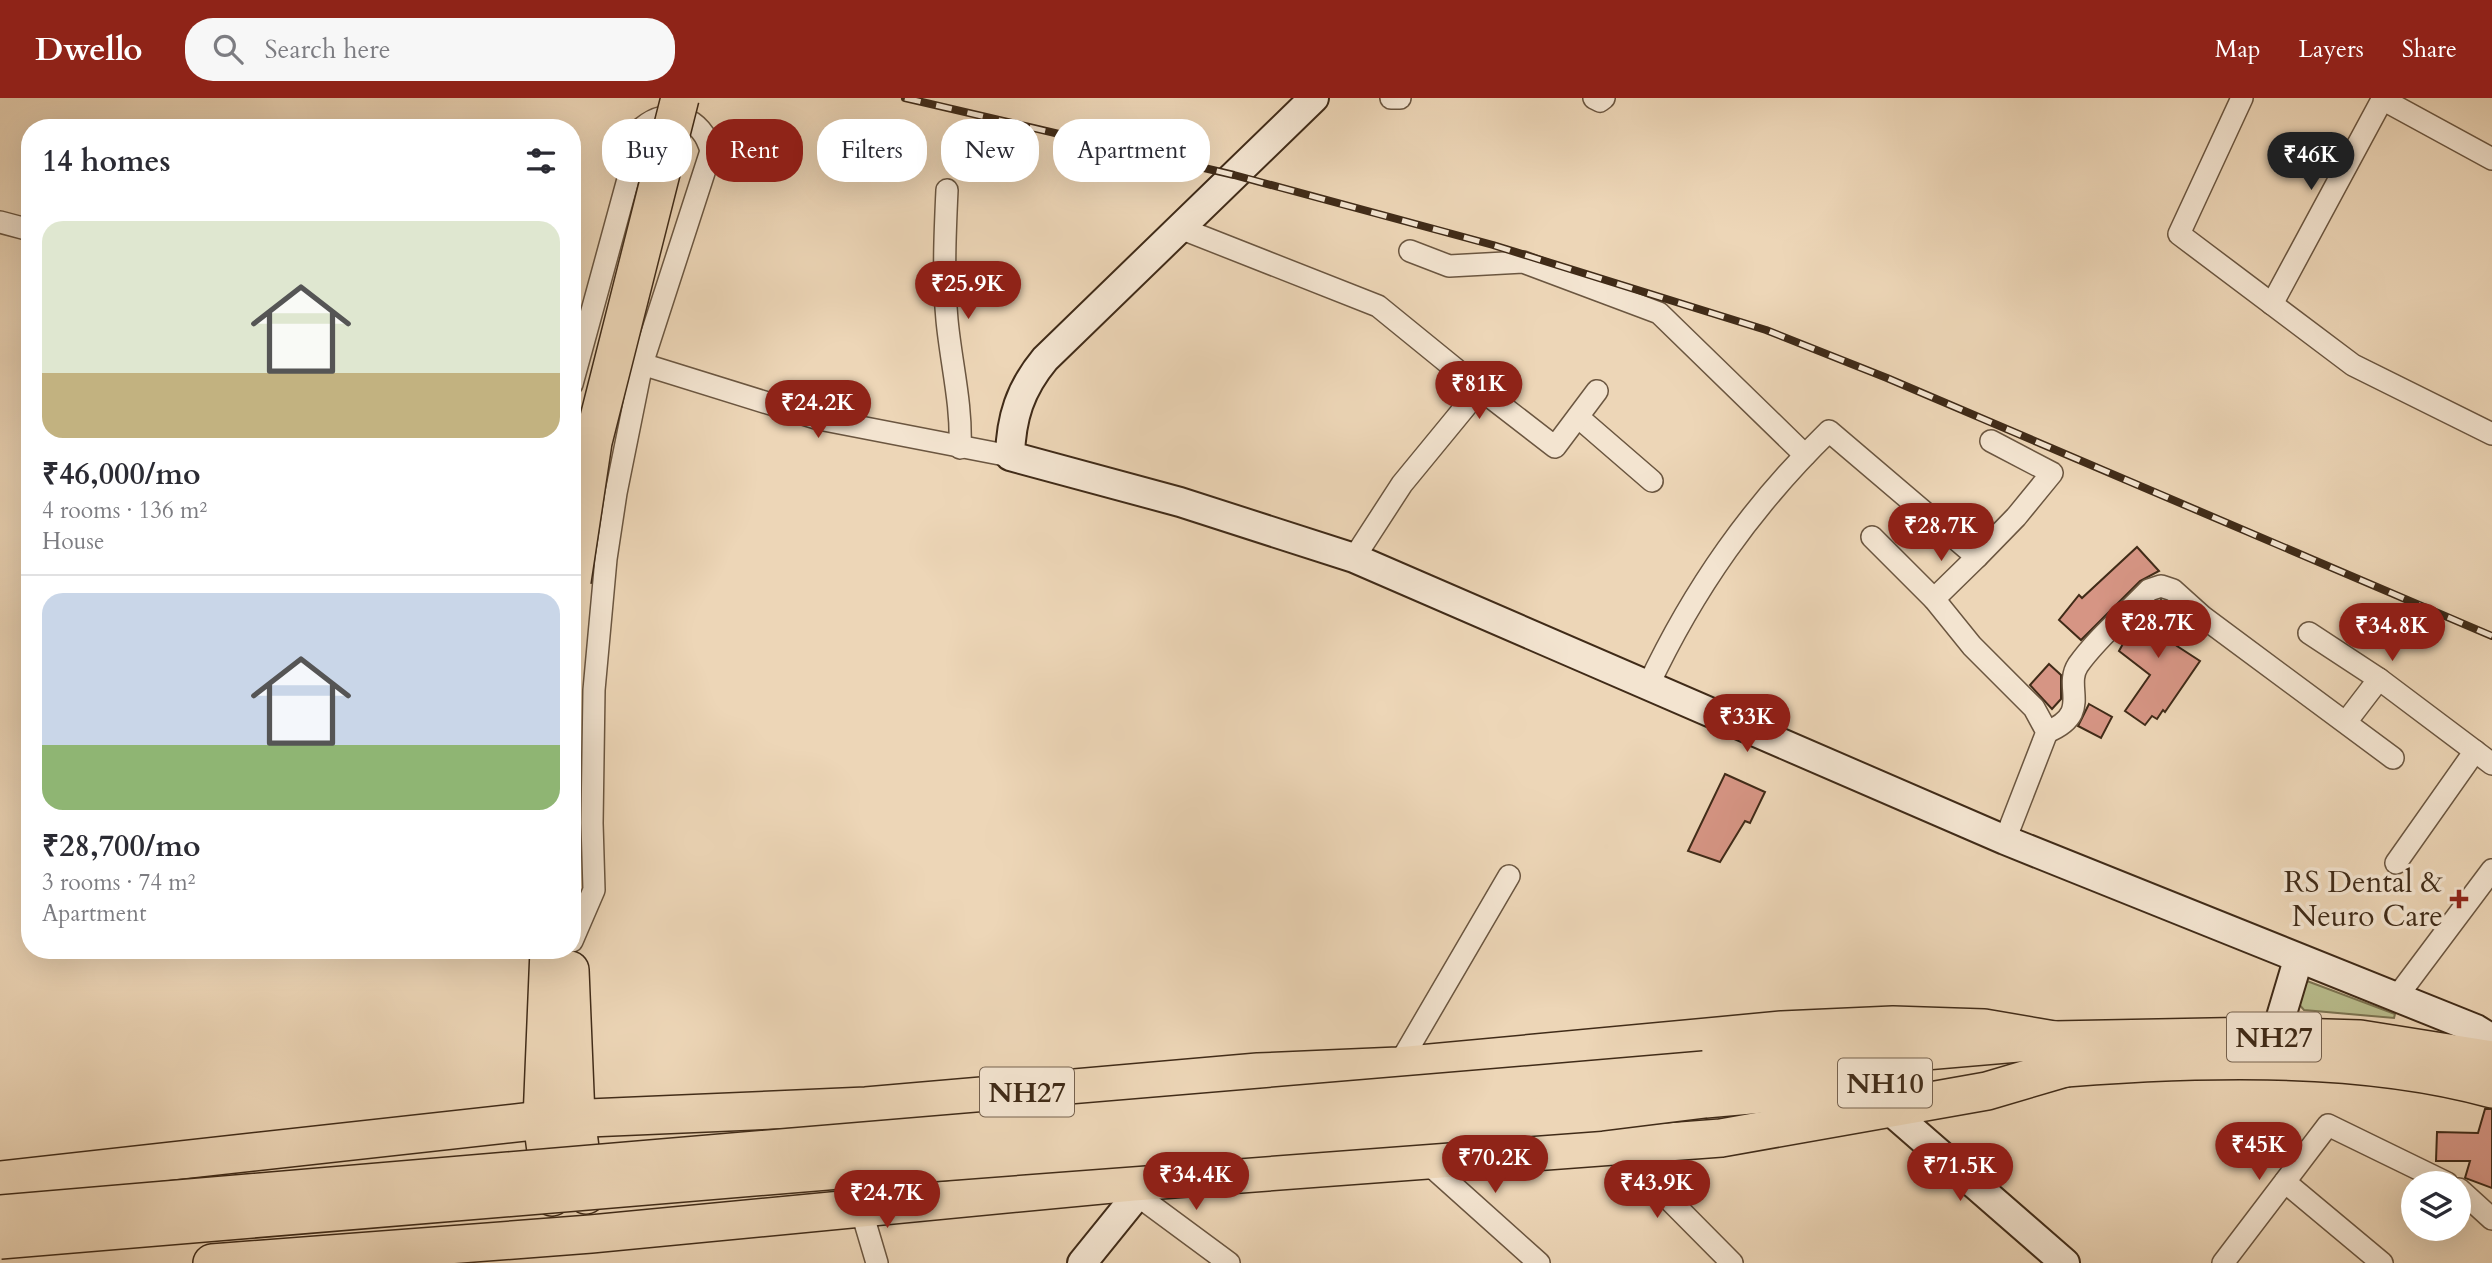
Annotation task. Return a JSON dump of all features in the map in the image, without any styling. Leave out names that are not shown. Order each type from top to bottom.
[{"type":"highway","points":[[581,521],[593,442],[680,98]]},
{"type":"highway","points":[[550,959],[559,1118],[574,1235]]},
{"type":"highway","points":[[559,1118],[568,959]]},
{"type":"highway","name":"NH27","points":[[0,1180],[559,1118],[866,1106],[1258,1072],[1398,1066],[1782,1030],[1893,1025],[1984,1028],[2060,1054],[2303,1062],[2400,1070],[2492,1089]]},
{"type":"highway","name":"NH27","points":[[212,1263],[1135,1188],[1422,1159],[1721,1138],[1987,1091],[2060,1054],[2275,1037],[2360,1040],[2492,1060]]},
{"type":"highway","name":"NH10","points":[[0,1214],[1704,1085],[2060,1054]]},
{"type":"highway","name":"NH10","points":[[0,1240],[876,1167],[1600,1112],[1704,1085]]},
{"type":"street","points":[[1010,456],[1016,406],[1033,373],[1314,98]]},
{"type":"street","points":[[1391,98],[1400,98]]},
{"type":"street","points":[[1594,98],[1600,101],[1604,98]]},
{"type":"street","points":[[2242,98],[2179,234],[2353,365],[2492,434]]},
{"type":"street","points":[[2272,304],[2382,99],[2492,159]]},
{"type":"street","points":[[581,345],[642,128],[656,118],[673,115],[698,125],[711,150],[642,364],[616,494],[599,624],[592,757],[594,890],[581,920]]},
{"type":"street","points":[[947,190],[945,286],[950,350],[962,414],[960,448]]},
{"type":"street","points":[[0,222],[21,228]]},
{"type":"street","points":[[1180,228],[1378,306],[1555,447],[1597,391]]},
{"type":"street","points":[[1410,251],[1449,266],[1523,262],[1659,313],[1805,455]]},
{"type":"street","points":[[642,364],[819,419],[1010,456],[1180,502],[1354,558],[2005,840],[2298,960],[2476,1028],[2492,1039]]},
{"type":"street","points":[[1354,558],[1402,484],[1480,389]]},
{"type":"street","points":[[1578,417],[1652,481]]},
{"type":"street","points":[[1648,686],[1668,644],[1711,569],[1765,498],[1829,431],[1977,557]]},
{"type":"street","points":[[1934,598],[2016,517],[2052,473],[1991,441]]},
{"type":"street","points":[[1872,537],[1934,598],[1972,646],[2034,708],[2047,732]]},
{"type":"street","points":[[2005,840],[2047,732],[2061,725],[2071,713],[2078,665],[2149,590],[2161,586],[2173,590],[2203,617],[2393,758]]},
{"type":"street","points":[[2309,633],[2379,679],[2483,758],[2396,863]]},
{"type":"street","points":[[2346,722],[2379,679]]},
{"type":"street","points":[[2396,998],[2492,870]]},
{"type":"street","points":[[1398,1066],[1509,876]]},
{"type":"street","points":[[2275,1037],[2298,960]]},
{"type":"street","points":[[1886,1107],[2065,1263]]},
{"type":"street","points":[[2236,1259],[2285,1182],[2328,1125],[2422,1171]]},
{"type":"street","points":[[1616,1146],[1732,1263]]},
{"type":"street","points":[[1422,1159],[1539,1263]]},
{"type":"street","points":[[2285,1182],[2382,1263]]},
{"type":"street","points":[[1082,1263],[1135,1188],[1229,1263]]},
{"type":"street","points":[[2471,1200],[2492,1219]]},
{"type":"street","points":[[860,1209],[877,1263]]},
{"type":"green space","points":[[2307,981],[2395,1014],[2394,1018],[2304,1010],[2297,1002],[2301,983]]},
{"type":"building","points":[[2137,547],[2159,571],[2140,581],[2081,640],[2059,620],[2079,595],[2082,598]]},
{"type":"building","points":[[2161,600],[2192,625],[2177,646],[2200,661],[2165,712],[2163,710],[2157,719],[2152,716],[2145,725],[2125,711],[2150,675],[2119,651],[2130,631],[2127,630]]},
{"type":"building","points":[[2049,664],[2061,675],[2061,699],[2052,709],[2030,685]]},
{"type":"building","points":[[2089,704],[2112,717],[2101,738],[2078,726]]},
{"type":"building","points":[[1725,774],[1765,792],[1750,823],[1745,821],[1720,862],[1688,851]]},
{"type":"building","points":[[2485,1109],[2492,1109],[2492,1188],[2471,1180],[2471,1171],[2467,1171],[2470,1161],[2436,1161],[2437,1132],[2478,1133]]},
{"type":"railway","points":[[905,98],[1234,175],[1493,245],[1766,330],[1887,378],[2492,636]]},
{"type":"place","name":"RS Dental & Neuro Care","points":[[2459,899]]}]
